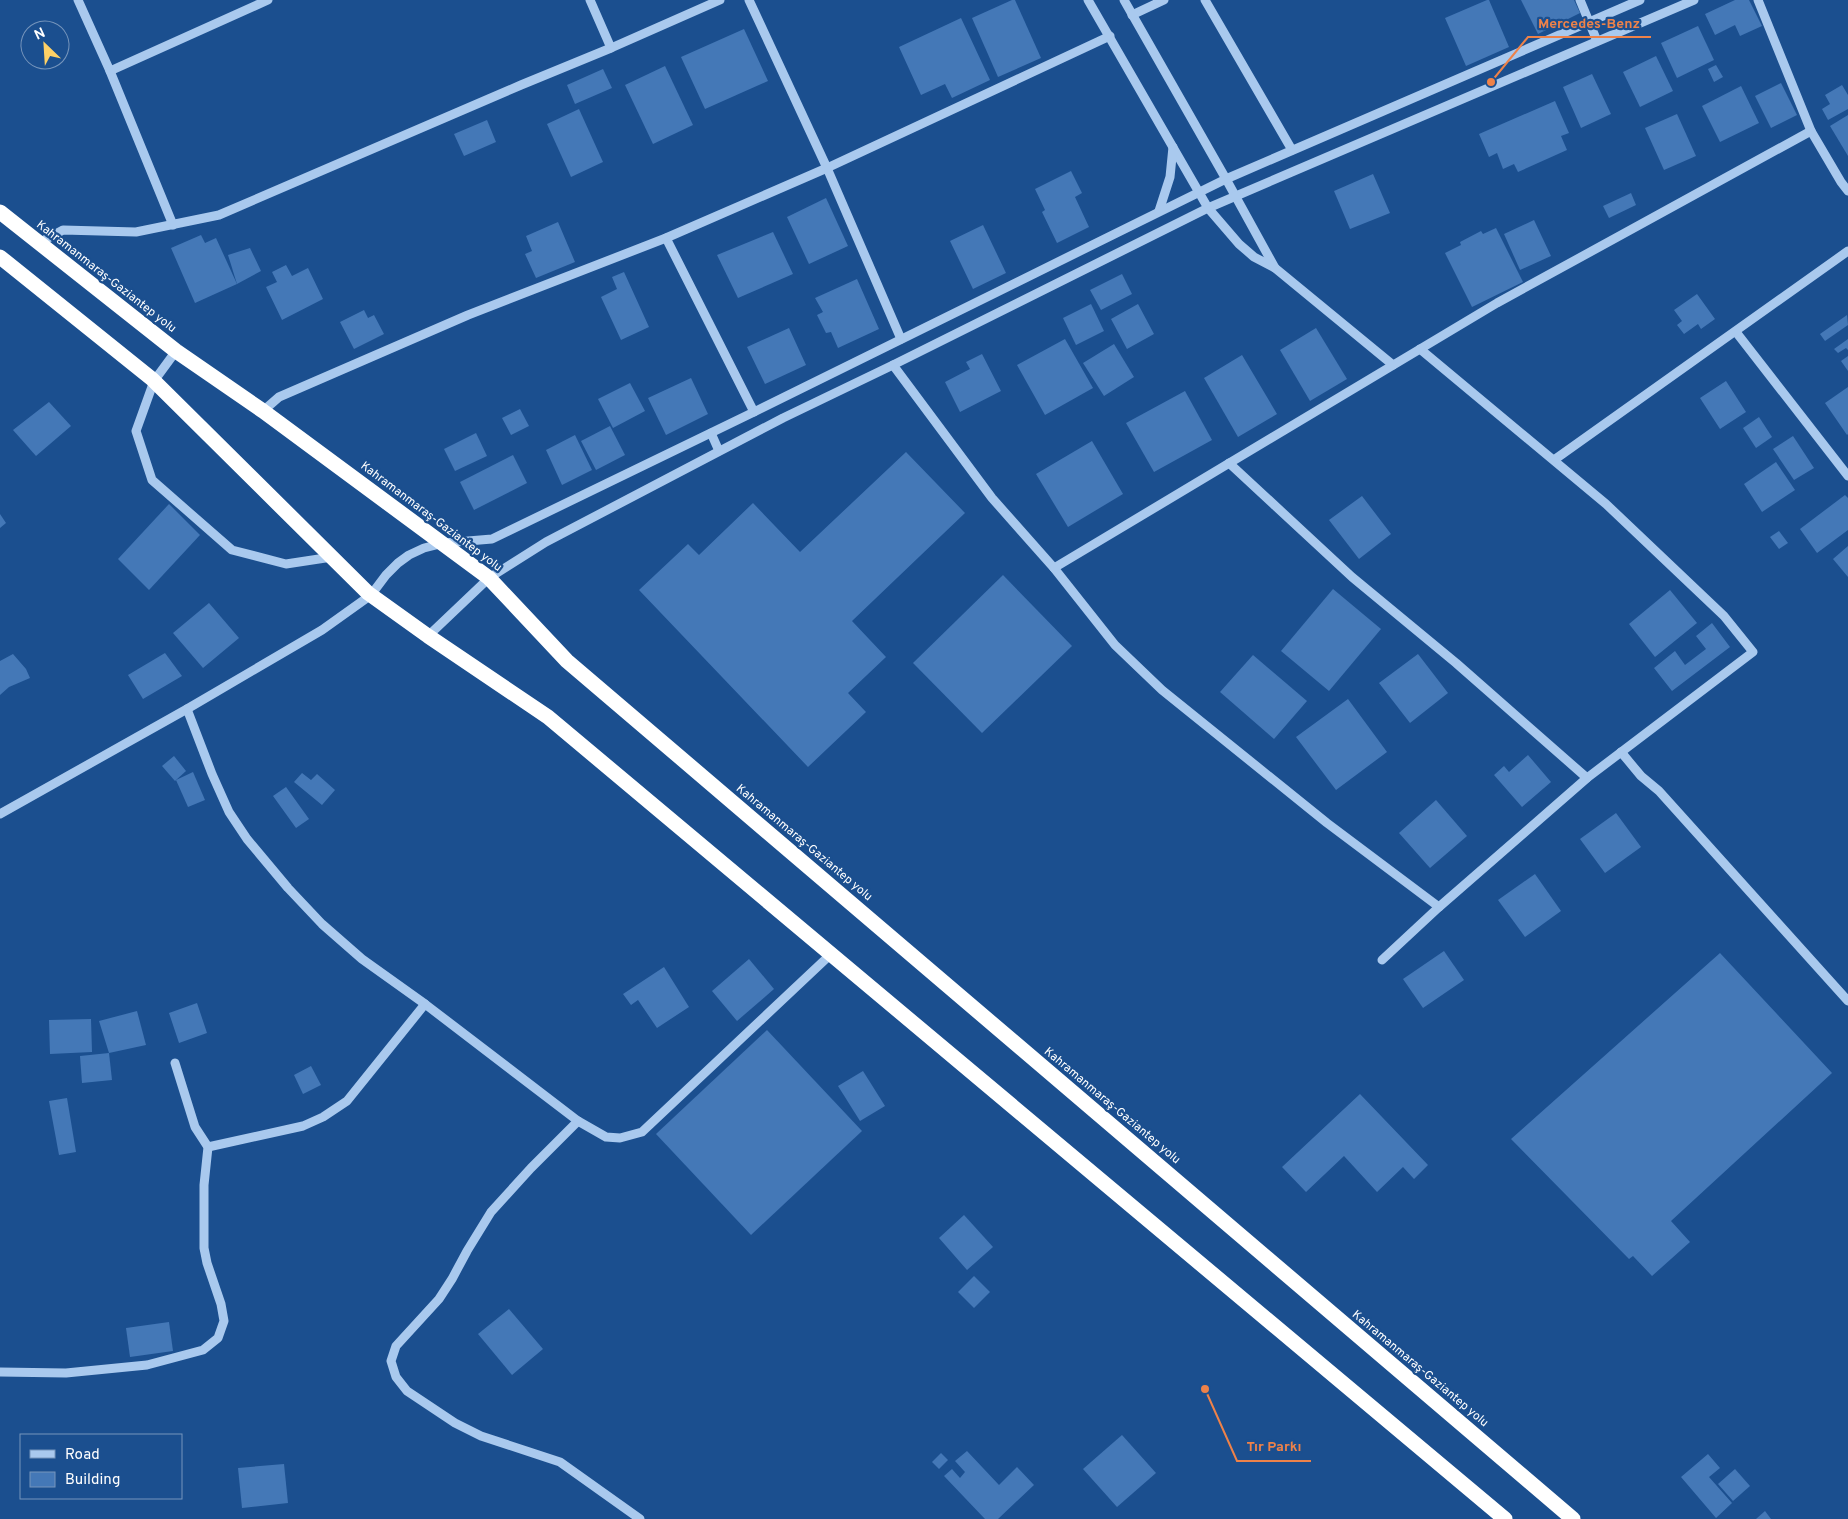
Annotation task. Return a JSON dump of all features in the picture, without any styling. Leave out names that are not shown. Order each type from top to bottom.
[{"type":"highway","name":"Kahramanmaraş-Gaziantep yolu","points":[[0,212],[176,352],[263,410],[489,578],[567,661],[1573,1519]]},
{"type":"highway","points":[[0,257],[154,381],[371,595],[548,717],[1505,1519]]},
{"type":"street","points":[[78,0],[110,71],[173,225]]},
{"type":"street","points":[[110,71],[268,0]]},
{"type":"street","points":[[590,0],[611,48]]},
{"type":"street","points":[[39,243],[63,230],[136,232],[219,215],[720,0]]},
{"type":"street","points":[[749,0],[827,168],[901,339]]},
{"type":"street","points":[[1088,0],[1208,208],[1222,226],[1254,257],[1275,268],[1393,365]]},
{"type":"street","points":[[1124,0],[1275,268]]},
{"type":"street","points":[[1132,14],[1164,0]]},
{"type":"street","points":[[1205,0],[1292,150]]},
{"type":"street","points":[[1580,0],[1597,40]]},
{"type":"street","points":[[0,814],[187,709],[322,630],[371,595],[398,563],[424,548],[492,539],[1226,179],[1640,0]]},
{"type":"street","points":[[428,636],[489,578],[575,526],[783,418],[1208,208],[1694,0]]},
{"type":"street","points":[[1758,0],[1811,131],[1848,191]]},
{"type":"street","points":[[263,410],[280,397],[468,315],[666,238],[827,168],[1110,36]]},
{"type":"street","points":[[1054,568],[1497,303],[1811,131]]},
{"type":"street","points":[[1159,212],[1170,177],[1173,147]]},
{"type":"street","points":[[666,238],[754,412]]},
{"type":"street","points":[[1554,460],[1848,251]]},
{"type":"street","points":[[1736,332],[1848,476]]},
{"type":"street","points":[[1382,960],[1587,778],[1753,652],[1724,616],[1606,504],[1420,350]]},
{"type":"street","points":[[176,352],[154,381],[136,430],[152,480],[232,550],[286,564],[332,557]]},
{"type":"street","points":[[893,365],[992,498],[1054,568],[1115,645],[1162,690],[1326,823],[1439,908]]},
{"type":"street","points":[[711,433],[719,451]]},
{"type":"street","points":[[1229,463],[1352,577],[1456,663],[1587,778]]},
{"type":"street","points":[[187,709],[229,812],[247,839],[288,888],[322,924],[362,959],[425,1004],[578,1121],[606,1137],[620,1138],[642,1132],[830,954]]},
{"type":"street","points":[[1622,752],[1641,776],[1659,791],[1848,1001]]},
{"type":"street","points":[[208,1148],[303,1126],[323,1117],[346,1101],[425,1004]]},
{"type":"street","points":[[0,1372],[66,1373],[147,1365],[203,1350],[218,1338],[224,1321],[221,1304],[204,1248],[204,1185],[208,1148],[195,1127],[175,1063]]},
{"type":"street","points":[[578,1121],[491,1212],[452,1280],[439,1299],[396,1346],[392,1361],[396,1377],[407,1391],[455,1423],[481,1436],[560,1462],[640,1519]]},
{"type":"building","points":[[1015,0],[1041,58],[998,77],[972,18]]},
{"type":"building","points":[[1489,0],[1509,47],[1466,66],[1445,18]]},
{"type":"building","points":[[1521,0],[1574,0],[1580,13],[1538,34]]},
{"type":"building","points":[[1735,0],[1749,0],[1762,26],[1740,36],[1735,25],[1715,35],[1705,14]]},
{"type":"building","points":[[961,18],[990,80],[952,98],[945,84],[921,95],[899,47]]},
{"type":"building","points":[[1698,26],[1714,60],[1677,78],[1661,43]]},
{"type":"building","points":[[744,29],[768,81],[705,109],[681,57]]},
{"type":"building","points":[[1656,56],[1673,91],[1640,107],[1623,72]]},
{"type":"building","points":[[1716,65],[1723,77],[1714,82],[1708,69]]},
{"type":"building","points":[[665,66],[693,125],[653,144],[625,85]]},
{"type":"building","points":[[603,69],[612,88],[575,104],[567,85]]},
{"type":"building","points":[[1592,74],[1611,114],[1581,128],[1563,87]]},
{"type":"building","points":[[1781,83],[1797,115],[1771,128],[1755,96]]},
{"type":"building","points":[[1842,85],[1848,95],[1848,109],[1828,120],[1822,109],[1830,104],[1825,95]]},
{"type":"building","points":[[1741,86],[1759,123],[1720,142],[1702,106]]},
{"type":"building","points":[[1555,101],[1569,133],[1561,136],[1567,150],[1518,172],[1514,164],[1503,169],[1497,153],[1489,157],[1479,134]]},
{"type":"building","points":[[579,109],[603,162],[571,177],[547,124]]},
{"type":"building","points":[[1677,114],[1696,156],[1664,170],[1645,128]]},
{"type":"building","points":[[1848,115],[1848,156],[1830,126]]},
{"type":"building","points":[[487,120],[496,142],[464,156],[454,134]]},
{"type":"building","points":[[1071,171],[1082,193],[1075,197],[1089,227],[1057,243],[1042,212],[1045,210],[1035,189]]},
{"type":"building","points":[[1373,174],[1390,213],[1350,229],[1334,191]]},
{"type":"building","points":[[1631,193],[1636,205],[1609,218],[1603,206]]},
{"type":"building","points":[[826,198],[848,246],[809,264],[787,217]]},
{"type":"building","points":[[1534,220],[1551,256],[1520,270],[1504,234]]},
{"type":"building","points":[[558,222],[575,262],[536,278],[525,254],[532,251],[526,236]]},
{"type":"building","points":[[983,225],[1006,273],[973,289],[950,241]]},
{"type":"building","points":[[1496,228],[1523,282],[1472,307],[1445,253],[1461,245],[1460,242],[1481,231],[1483,234]]},
{"type":"building","points":[[773,232],[793,274],[738,298],[717,255]]},
{"type":"building","points":[[201,235],[205,243],[216,238],[237,284],[195,303],[171,248]]},
{"type":"building","points":[[250,248],[261,271],[237,284],[228,255]]},
{"type":"building","points":[[286,265],[292,276],[308,268],[323,299],[282,320],[266,287],[277,282],[272,272]]},
{"type":"building","points":[[624,272],[649,327],[621,340],[601,297],[617,289],[612,277]]},
{"type":"building","points":[[1122,274],[1132,294],[1101,310],[1090,290]]},
{"type":"building","points":[[857,279],[879,329],[838,348],[831,332],[826,333],[817,315],[823,312],[815,298]]},
{"type":"building","points":[[1697,294],[1715,319],[1701,329],[1698,324],[1684,334],[1677,325],[1682,321],[1674,310]]},
{"type":"building","points":[[1091,304],[1104,331],[1076,345],[1063,318]]},
{"type":"building","points":[[1138,304],[1154,334],[1127,349],[1111,319]]},
{"type":"building","points":[[364,310],[368,318],[374,315],[384,334],[354,349],[340,322]]},
{"type":"building","points":[[1847,315],[1848,325],[1825,341],[1820,334]]},
{"type":"building","points":[[789,328],[806,365],[765,384],[747,347]]},
{"type":"building","points":[[1316,328],[1347,379],[1310,401],[1280,350]]},
{"type":"building","points":[[1065,339],[1093,388],[1045,415],[1017,365]]},
{"type":"building","points":[[1848,339],[1848,350],[1846,348],[1838,353],[1834,349]]},
{"type":"building","points":[[1114,344],[1134,377],[1104,396],[1083,363]]},
{"type":"building","points":[[982,354],[1001,391],[960,412],[945,382],[970,369],[966,362]]},
{"type":"building","points":[[1242,355],[1277,414],[1238,437],[1204,378]]},
{"type":"building","points":[[1848,356],[1848,371],[1841,361]]},
{"type":"building","points":[[691,378],[708,414],[666,435],[648,398]]},
{"type":"building","points":[[1726,381],[1746,412],[1720,429],[1700,398]]},
{"type":"building","points":[[630,383],[645,411],[613,428],[598,399]]},
{"type":"building","points":[[1848,387],[1848,434],[1847,435],[1825,403]]},
{"type":"building","points":[[1185,391],[1212,440],[1154,472],[1126,423]]},
{"type":"building","points":[[49,402],[71,426],[36,456],[13,430]]},
{"type":"building","points":[[520,409],[529,426],[511,435],[502,418]]},
{"type":"building","points":[[1759,417],[1772,437],[1756,448],[1743,428]]},
{"type":"building","points":[[610,426],[625,455],[596,470],[581,441]]},
{"type":"building","points":[[476,433],[487,456],[455,471],[444,449]]},
{"type":"building","points":[[575,435],[592,470],[562,485],[546,450]]},
{"type":"building","points":[[1793,436],[1814,468],[1794,480],[1773,449]]},
{"type":"building","points":[[1092,441],[1123,494],[1068,527],[1036,474]]},
{"type":"building","points":[[906,452],[965,513],[852,621],[886,657],[848,693],[866,712],[808,767],[639,590],[688,544],[699,555],[753,503],[800,552]]},
{"type":"building","points":[[513,455],[527,483],[474,510],[460,482]]},
{"type":"building","points":[[1776,462],[1795,490],[1762,512],[1744,484]]},
{"type":"building","points":[[1845,495],[1848,498],[1848,530],[1817,553],[1800,529]]},
{"type":"building","points":[[1362,496],[1391,534],[1359,559],[1329,520]]},
{"type":"building","points":[[169,504],[200,535],[149,590],[118,559]]},
{"type":"building","points":[[0,514],[6,523],[0,528]]},
{"type":"building","points":[[1779,531],[1788,543],[1779,549],[1770,537]]},
{"type":"building","points":[[1848,546],[1848,577],[1833,559]]},
{"type":"building","points":[[1003,575],[1072,646],[982,733],[913,663]]},
{"type":"building","points":[[1333,589],[1381,629],[1329,691],[1281,651]]},
{"type":"building","points":[[1670,590],[1697,623],[1655,657],[1629,624]]},
{"type":"building","points":[[209,603],[239,638],[203,668],[173,633]]},
{"type":"building","points":[[1712,623],[1730,647],[1672,691],[1654,668],[1675,651],[1685,665],[1706,649],[1696,636]]},
{"type":"building","points":[[165,653],[182,676],[143,699],[128,675]]},
{"type":"building","points":[[13,654],[26,669],[30,678],[9,687],[0,695],[0,661]]},
{"type":"building","points":[[1418,654],[1448,693],[1410,723],[1379,683]]},
{"type":"building","points":[[1253,655],[1307,701],[1274,739],[1220,692]]},
{"type":"building","points":[[1348,699],[1387,752],[1336,790],[1296,737]]},
{"type":"building","points":[[1528,755],[1551,782],[1522,807],[1494,775],[1504,766],[1509,772]]},
{"type":"building","points":[[174,756],[186,771],[175,781],[162,766]]},
{"type":"building","points":[[193,772],[205,800],[188,807],[176,780]]},
{"type":"building","points":[[302,773],[311,780],[317,774],[335,790],[322,805],[294,782]]},
{"type":"building","points":[[286,787],[309,819],[296,828],[273,796]]},
{"type":"building","points":[[1436,800],[1467,836],[1430,868],[1399,833]]},
{"type":"building","points":[[1616,813],[1641,847],[1605,873],[1580,839]]},
{"type":"building","points":[[1535,874],[1561,911],[1525,937],[1498,900]]},
{"type":"building","points":[[1444,951],[1464,980],[1423,1008],[1403,979]]},
{"type":"building","points":[[1720,953],[1832,1073],[1671,1221],[1690,1242],[1652,1276],[1633,1256],[1629,1259],[1511,1139]]},
{"type":"building","points":[[749,959],[774,989],[737,1021],[712,991]]},
{"type":"building","points":[[664,967],[689,1007],[657,1028],[638,1000],[631,1005],[623,994]]},
{"type":"building","points":[[197,1003],[207,1033],[179,1043],[169,1013]]},
{"type":"building","points":[[137,1011],[146,1045],[109,1053],[99,1021]]},
{"type":"building","points":[[91,1019],[92,1052],[50,1054],[49,1020]]},
{"type":"building","points":[[767,1030],[862,1131],[751,1235],[656,1134]]},
{"type":"building","points":[[109,1053],[112,1080],[82,1083],[80,1056]]},
{"type":"building","points":[[311,1066],[321,1085],[303,1094],[294,1075]]},
{"type":"building","points":[[863,1071],[885,1106],[860,1121],[838,1086]]},
{"type":"building","points":[[1360,1094],[1428,1165],[1414,1179],[1403,1167],[1377,1192],[1344,1156],[1306,1192],[1282,1167]]},
{"type":"building","points":[[67,1098],[76,1152],[59,1155],[49,1101]]},
{"type":"building","points":[[964,1215],[993,1247],[967,1270],[939,1238]]},
{"type":"building","points":[[974,1276],[990,1292],[974,1308],[958,1292]]},
{"type":"building","points":[[509,1309],[543,1349],[512,1375],[478,1334]]},
{"type":"building","points":[[169,1322],[173,1351],[130,1357],[126,1328]]},
{"type":"building","points":[[1122,1435],[1156,1473],[1117,1507],[1083,1469]]},
{"type":"building","points":[[967,1451],[999,1485],[1017,1467],[1034,1485],[998,1519],[985,1519],[944,1476],[952,1469],[960,1478],[965,1472],[955,1461]]},
{"type":"building","points":[[941,1453],[948,1460],[939,1469],[932,1462]]},
{"type":"building","points":[[1708,1454],[1720,1468],[1709,1477],[1732,1503],[1716,1518],[1681,1477]]},
{"type":"building","points":[[284,1464],[288,1503],[242,1508],[238,1468]]},
{"type":"building","points":[[1735,1469],[1750,1486],[1733,1501],[1718,1484]]},
{"type":"building","points":[[1765,1511],[1771,1519],[1756,1519]]},
{"type":"place","name":"Mercedes-Benz","points":[[1491,82]]},
{"type":"place","name":"Tır Parkı","points":[[1205,1389]]}]
